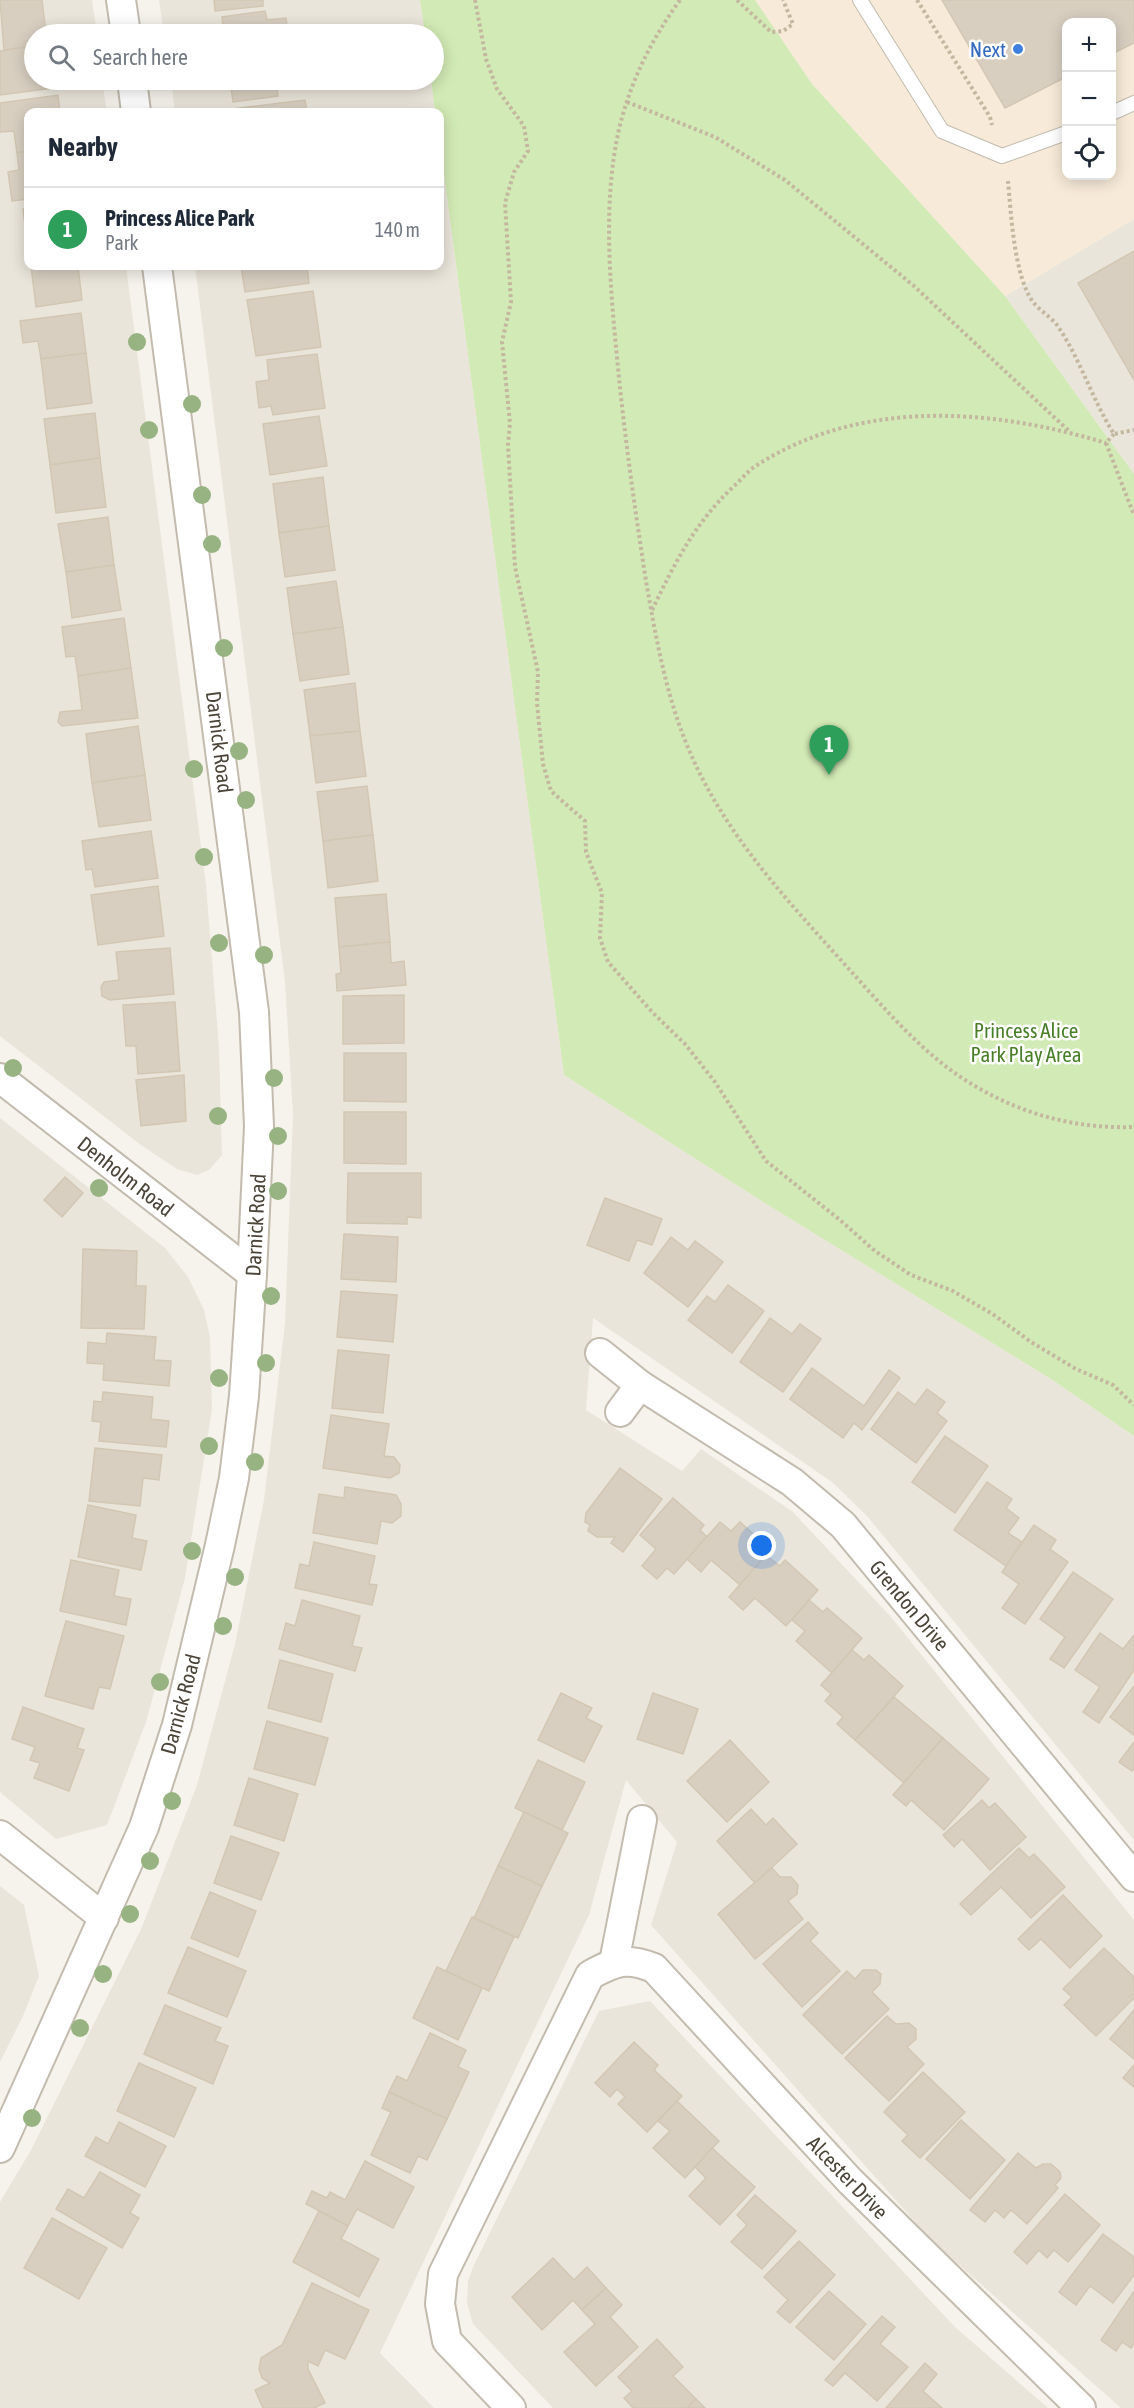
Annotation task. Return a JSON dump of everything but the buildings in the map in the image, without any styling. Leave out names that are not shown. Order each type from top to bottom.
[{"type":"street","points":[[121,0],[125,24]]},
{"type":"street","points":[[133,90],[136,108]]},
{"type":"street","name":"Darnick Road","points":[[0,2148],[144,1827],[177,1725],[220,1545],[234,1478],[244,1396],[259,1126],[254,1012],[158,270]]},
{"type":"street","name":"Denholm Road","points":[[0,1078],[252,1274]]},
{"type":"street","name":"Grendon Drive","points":[[600,1353],[640,1385],[792,1482],[843,1525],[1134,1877]]},
{"type":"street","points":[[620,1412],[640,1385]]},
{"type":"street","points":[[511,2408],[447,2341],[440,2304],[443,2274],[578,1996],[590,1976],[614,1962],[642,1820]]},
{"type":"street","points":[[0,1834],[104,1918]]},
{"type":"street","name":"Alcester Drive","points":[[614,1962],[636,1961],[654,1968],[850,2181],[1081,2408]]},
{"type":"lane","points":[[860,0],[925,108],[942,131],[1002,156],[1062,134]]},
{"type":"lane","points":[[1116,111],[1134,103]]},
{"type":"path","points":[[475,0],[486,59],[497,89],[524,126],[528,152],[514,172],[505,203],[511,302],[502,342],[510,423],[508,445],[514,567],[538,672],[537,703],[543,765],[551,790],[585,821],[586,852],[602,893],[600,938],[608,962],[692,1052],[715,1082],[766,1161],[875,1251],[911,1275],[952,1291],[994,1315],[1031,1342],[1076,1369],[1113,1386],[1134,1405]]},
{"type":"path","points":[[680,0],[661,27],[634,75],[620,127],[612,185],[611,291],[629,478],[651,611],[662,670],[688,747],[716,806],[761,871],[902,1027],[972,1085],[1003,1101],[1045,1117],[1084,1126],[1134,1126]]},
{"type":"path","points":[[737,0],[771,32],[783,31],[793,24],[783,0]]},
{"type":"path","points":[[627,102],[715,137],[785,180],[914,286],[1070,432]]},
{"type":"path","points":[[1024,281],[1033,301],[1059,327],[1101,413],[1114,434]]},
{"type":"path","points":[[651,611],[685,544],[727,493],[753,468],[818,436],[867,422],[917,415],[958,415],[1070,432],[1106,443]]},
{"type":"path","points":[[1106,443],[1114,434],[1134,430]]},
{"type":"path","points":[[1106,443],[1134,515]]},
{"type":"shaded area","points":[[0,0],[92,0],[96,24],[24,24],[24,90],[104,90],[106,108],[24,108],[24,270],[127,270],[206,885],[219,1047],[222,1155],[209,1170],[197,1175],[177,1169],[141,1145],[0,1036]]},
{"type":"shaded area","points":[[159,0],[420,0],[424,24],[163,24]]},
{"type":"shaded area","points":[[755,0],[1134,0],[1134,219],[1005,296],[812,84]]},
{"type":"shaded area","points":[[172,90],[432,90],[434,108],[174,108]]},
{"type":"shaded area","points":[[444,174],[564,1075],[768,1205],[1051,1379],[1134,1436],[1134,1840],[867,1516],[832,1482],[593,1318],[586,1410],[682,1471],[701,1449],[793,1512],[891,1617],[1134,1920],[1134,2408],[1121,2408],[932,2241],[651,1925],[677,1842],[626,1780],[589,1915],[380,2353],[434,2408],[0,2408],[0,2202],[31,2150],[142,1927],[197,1785],[235,1644],[264,1500],[285,1323],[293,1115],[285,982],[196,270],[444,270]]},
{"type":"shaded area","points":[[1134,219],[1134,474],[1005,296]]},
{"type":"shaded area","points":[[0,1118],[165,1248],[188,1277],[204,1310],[210,1337],[212,1409],[185,1578],[146,1722],[107,1825],[56,1839],[0,1792]]},
{"type":"shaded area","points":[[0,1886],[24,1905],[39,1976],[23,2016],[0,2062]]},
{"type":"shaded area","points":[[650,2001],[955,2327],[1048,2408],[553,2408],[473,2324],[467,2303],[468,2281],[599,2011]]},
{"type":"green space","name":"Princess Alice Park Play Area","points":[[420,0],[755,0],[812,84],[1005,296],[1134,474],[1134,1436],[1051,1379],[768,1205],[564,1075],[444,174],[444,108],[434,108],[432,90],[444,90],[444,24],[424,24]]},
{"type":"place","name":"Next","points":[[1018,49]]},
{"type":"place","name":"Princess Alice Park","points":[[829,775]]}]
